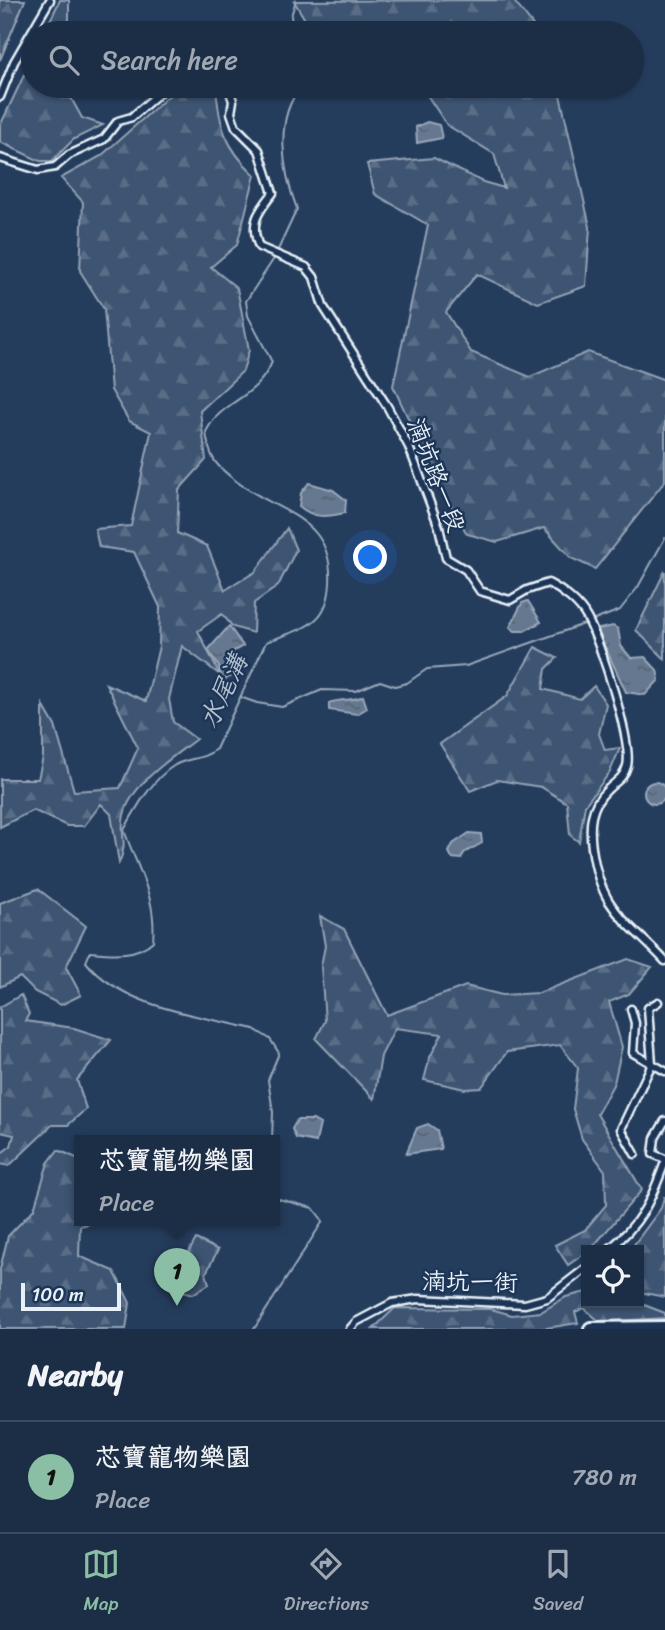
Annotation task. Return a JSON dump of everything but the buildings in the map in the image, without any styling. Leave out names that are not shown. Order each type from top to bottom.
[{"type":"highway","points":[[591,1329],[665,1328]]},
{"type":"street","points":[[37,21],[50,0]]},
{"type":"street","points":[[0,97],[21,49]]},
{"type":"street","points":[[0,158],[38,170],[55,167],[69,155],[104,139],[118,121],[132,117],[153,98]]},
{"type":"street","name":"湳坑路一段","points":[[232,98],[230,113],[236,127],[259,150],[269,173],[273,193],[255,215],[254,235],[259,247],[306,267],[314,277],[323,306],[387,405],[408,447],[439,527],[446,558],[466,570],[480,590],[510,600],[527,590],[548,583],[560,589],[587,618],[627,732],[628,764],[624,776],[606,791],[593,807],[590,832],[599,883],[610,907],[665,961]]},
{"type":"street","points":[[635,1154],[621,1129],[652,1064],[647,1017],[648,1008],[658,1002]]},
{"type":"street","points":[[631,1009],[635,1023],[632,1053],[665,1072]]},
{"type":"street","points":[[614,1245],[626,1236],[648,1208],[665,1161],[653,1154],[655,1138],[665,1121]]},
{"type":"street","name":"湳坑一街","points":[[350,1329],[356,1322],[392,1303],[418,1299],[525,1304],[547,1298],[581,1272]]},
{"type":"green space","points":[[0,0],[25,0],[0,60]]},
{"type":"green space","points":[[60,0],[69,0],[69,21],[50,21]]},
{"type":"green space","points":[[513,0],[530,21],[306,21],[294,1]]},
{"type":"green space","points":[[21,81],[21,98],[71,98],[82,118],[103,125],[74,139],[52,161],[40,161],[0,142],[0,126]]},
{"type":"green space","points":[[166,98],[217,98],[225,135],[237,155],[255,175],[237,245],[211,267],[237,288],[249,350],[243,371],[200,411],[206,460],[179,490],[177,533],[207,546],[225,590],[255,572],[287,528],[296,550],[278,586],[254,603],[253,633],[233,627],[222,614],[198,631],[220,675],[182,646],[169,699],[173,722],[196,739],[154,772],[128,804],[124,815],[124,843],[119,863],[111,814],[101,804],[84,826],[67,826],[33,810],[0,827],[0,779],[38,779],[43,757],[43,705],[55,726],[74,791],[120,788],[138,748],[106,684],[146,701],[159,646],[160,607],[134,552],[99,547],[95,529],[131,526],[151,432],[129,421],[111,390],[104,309],[80,271],[83,202],[61,178],[101,156]]},
{"type":"green space","points":[[429,98],[561,98],[590,227],[586,286],[538,303],[477,274],[446,312],[471,352],[530,377],[588,352],[665,380],[665,481],[595,569],[571,558],[544,528],[497,542],[467,534],[438,482],[393,386],[428,225],[375,194],[367,164],[434,158],[483,182],[504,188],[494,154],[447,125]]},
{"type":"green space","points":[[665,571],[665,659],[636,630]]},
{"type":"green space","points":[[535,647],[557,658],[546,669],[543,689],[580,699],[594,686],[606,704],[599,734],[605,750],[620,748],[610,772],[585,805],[579,842],[570,835],[567,803],[541,787],[497,780],[470,791],[440,744],[507,696]]},
{"type":"green space","points":[[38,889],[86,926],[66,967],[81,995],[61,1005],[35,992],[20,977],[0,987],[0,903]]},
{"type":"green space","points":[[320,916],[344,929],[387,1015],[466,986],[502,995],[539,993],[628,959],[652,967],[629,994],[609,1002],[622,1047],[614,1083],[597,1114],[642,1190],[594,1245],[581,1245],[581,1256],[568,1265],[555,1245],[585,1230],[606,1205],[605,1171],[582,1139],[573,1109],[578,1068],[560,1045],[507,1052],[481,1088],[465,1089],[424,1080],[430,1057],[442,1034],[395,1028],[381,1056],[374,1099],[316,1039],[325,1021],[321,966],[325,946]]},
{"type":"green space","points":[[21,995],[29,1014],[25,1021],[74,1028],[111,1040],[77,1080],[86,1109],[68,1125],[52,1125],[9,1166],[0,1164],[0,1154],[11,1146],[14,1135],[0,1132],[0,1007]]},
{"type":"green space","points":[[58,1150],[74,1157],[74,1226],[80,1226],[79,1256],[114,1271],[130,1303],[126,1329],[0,1329],[0,1269],[8,1236],[34,1209],[48,1163]]},
{"type":"green space","points":[[665,1197],[665,1297],[644,1293],[644,1245],[634,1245],[661,1208]]},
{"type":"green space","points":[[196,1239],[218,1250],[206,1273],[209,1284],[193,1294],[169,1287]]},
{"type":"green space","points":[[581,1293],[581,1308],[584,1308],[575,1312],[578,1323],[540,1329],[373,1329],[395,1308],[491,1309],[512,1315],[541,1312],[566,1297]]},
{"type":"green space","points":[[644,1305],[665,1313],[665,1318],[600,1322],[584,1308],[644,1308]]},
{"type":"water","points":[[427,122],[439,125],[442,138],[417,143],[416,127]]},
{"type":"water","points":[[309,483],[333,490],[346,500],[345,513],[320,516],[299,506],[301,493]]},
{"type":"water","points":[[528,601],[541,622],[524,631],[515,631],[510,627],[522,603]]},
{"type":"water","points":[[229,626],[243,646],[232,652],[239,672],[222,681],[219,667],[208,650]]},
{"type":"water","points":[[613,626],[618,629],[621,646],[631,658],[645,657],[657,670],[659,680],[645,695],[626,692],[599,634],[599,629]]},
{"type":"water","points":[[363,696],[367,708],[357,714],[329,710],[329,703]]},
{"type":"water","points":[[655,782],[663,785],[666,793],[663,801],[655,804],[647,801],[644,793],[647,785]]},
{"type":"water","points":[[469,833],[481,834],[482,843],[464,853],[461,859],[452,858],[449,852],[453,844]]},
{"type":"water","points":[[297,1120],[313,1120],[320,1124],[316,1142],[296,1138],[292,1129]]},
{"type":"water","points":[[428,1124],[437,1130],[441,1149],[406,1154],[417,1128]]},
{"type":"waterway","name":"水尾溝","points":[[292,21],[296,0]]},
{"type":"waterway","name":"水尾溝","points":[[277,252],[297,209],[288,179],[283,146],[287,114],[294,98]]},
{"type":"waterway","name":"水尾溝","points":[[272,1135],[273,1112],[268,1080],[279,1053],[270,1039],[254,1029],[186,1014],[141,1000],[102,978],[86,962],[90,952],[131,952],[153,941],[149,897],[124,830],[159,778],[175,765],[216,749],[266,642],[311,623],[324,608],[328,597],[329,560],[322,542],[311,528],[297,517],[247,489],[223,471],[213,458],[206,435],[212,421],[257,384],[272,362],[248,316],[246,301],[275,257]]},
{"type":"waterway","points":[[592,621],[620,610],[638,587],[665,538]]},
{"type":"waterway","points":[[240,697],[282,707],[322,690],[356,691],[380,681],[395,686],[407,683],[427,669],[466,666],[587,623]]},
{"type":"waterway","name":"水尾溝","points":[[254,1329],[323,1221],[313,1208],[280,1199]]},
{"type":"place","name":"芯寶寵物樂園","points":[[177,1306]]}]
